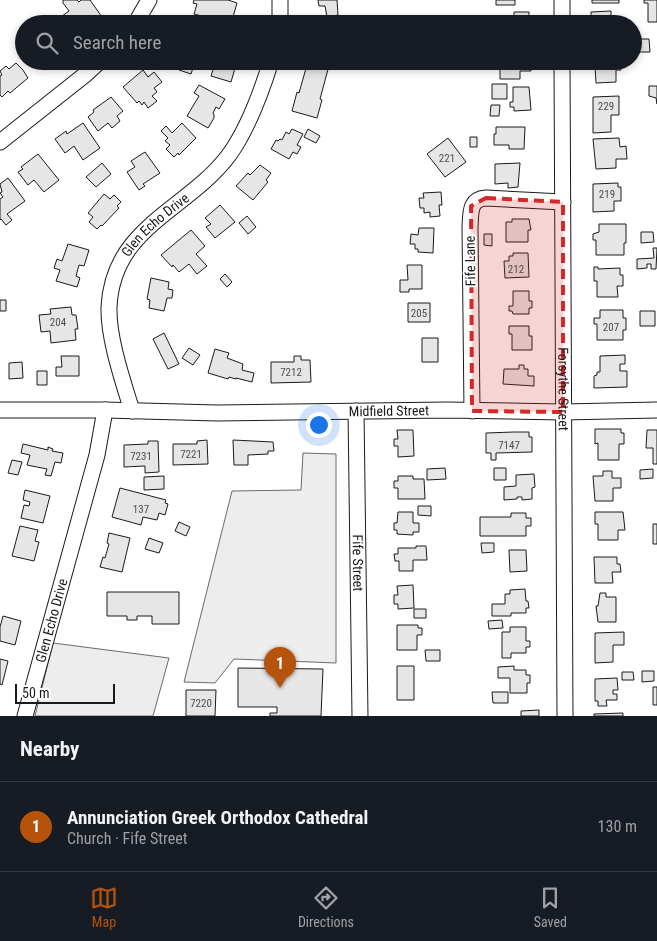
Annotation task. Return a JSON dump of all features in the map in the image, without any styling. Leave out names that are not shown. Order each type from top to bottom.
[{"type":"street","points":[[140,15],[149,0]]},
{"type":"street","points":[[280,0],[280,15]]},
{"type":"street","points":[[562,0],[562,15]]},
{"type":"street","points":[[0,142],[90,70]]},
{"type":"street","name":"Glen Echo Drive","points":[[132,411],[110,328],[109,309],[115,275],[122,258],[135,239],[191,194],[212,175],[230,154],[251,113],[268,70]]},
{"type":"street","name":"Forsythe Street","points":[[562,70],[565,716]]},
{"type":"street","name":"Fife Lane","points":[[472,411],[471,206],[476,200],[486,198],[563,202]]},
{"type":"street","name":"Midfield Street","points":[[0,410],[217,413],[657,410]]},
{"type":"street","name":"Glen Echo Drive","points":[[25,716],[97,455],[105,410]]},
{"type":"street","name":"Fife Street","points":[[356,411],[360,716]]},
{"type":"highlighted area","points":[[486,198],[563,202],[563,412],[472,411],[471,206]]},
{"type":"shaded area","points":[[303,453],[336,454],[336,663],[234,659],[215,683],[184,682],[232,491],[301,490]]},
{"type":"shaded area","points":[[53,643],[169,658],[153,716],[35,716]]},
{"type":"building","points":[[63,0],[77,0],[79,2],[81,0],[90,0],[101,15],[64,15],[69,11]]},
{"type":"building","points":[[194,0],[228,0],[237,3],[234,15],[198,15],[194,14],[197,4],[193,3]]},
{"type":"building","points":[[318,0],[337,0],[338,15],[327,15],[325,6],[319,6]]},
{"type":"building","points":[[496,0],[515,0],[515,5],[496,5]]},
{"type":"building","points":[[592,0],[619,0],[619,3],[592,3]]},
{"type":"building","points":[[644,0],[657,0],[657,22],[648,22],[648,3],[644,3]]},
{"type":"building","points":[[611,11],[611,15],[591,15],[591,12]]},
{"type":"building","points":[[514,12],[529,12],[529,15],[514,15]]},
{"type":"building","points":[[642,39],[649,39],[650,52],[642,52]]},
{"type":"building","points":[[15,64],[15,70],[23,70],[28,78],[2,97],[0,95],[0,76],[2,75],[0,71],[6,66],[9,69]]},
{"type":"building","points":[[143,70],[148,77],[154,72],[162,82],[154,88],[157,92],[152,96],[157,101],[148,108],[144,102],[142,105],[139,101],[137,103],[123,87]]},
{"type":"building","points":[[179,70],[192,70],[191,74]]},
{"type":"building","points":[[213,70],[234,70],[231,82],[211,76]]},
{"type":"building","points":[[305,70],[328,70],[317,118],[292,111],[297,92],[299,93]]},
{"type":"building","points":[[500,70],[531,70],[520,71],[520,79],[500,79]]},
{"type":"building","points":[[595,70],[616,70],[616,82],[596,83]]},
{"type":"building","points":[[492,84],[507,84],[507,99],[492,99]]},
{"type":"building","points":[[199,85],[225,99],[219,109],[216,107],[213,113],[214,118],[208,128],[187,116],[199,96],[194,93]]},
{"type":"building","points":[[649,86],[657,86],[657,104],[656,98],[649,96]]},
{"type":"building","points":[[513,87],[529,87],[531,110],[514,111],[514,107],[510,107],[510,102],[513,102]]},
{"type":"building","points":[[619,96],[619,115],[611,115],[611,132],[593,133],[593,97]]},
{"type":"building","points":[[111,97],[123,111],[117,116],[120,121],[112,128],[108,123],[98,131],[88,117],[94,112],[93,110]]},
{"type":"building","points":[[491,105],[500,105],[499,116],[490,116]]},
{"type":"building","points":[[83,123],[100,148],[83,160],[74,146],[65,153],[55,139],[66,131],[67,134]]},
{"type":"building","points":[[182,123],[196,138],[179,155],[178,153],[174,157],[166,149],[170,145],[165,141],[168,138],[161,131],[166,126],[172,133]]},
{"type":"building","points":[[496,127],[525,127],[524,149],[509,149],[509,145],[494,145]]},
{"type":"building","points":[[292,129],[303,134],[297,145],[301,147],[297,154],[293,152],[289,159],[271,149],[276,140],[282,140],[286,132],[289,134]]},
{"type":"building","points":[[308,129],[320,136],[316,143],[304,137]]},
{"type":"building","points":[[470,137],[477,137],[477,147],[470,147]]},
{"type":"building","points":[[448,138],[466,162],[445,177],[427,154]]},
{"type":"building","points":[[619,138],[620,147],[626,146],[627,159],[616,159],[616,168],[596,169],[593,139]]},
{"type":"building","points":[[145,152],[160,173],[143,184],[145,186],[139,190],[127,172],[135,167],[131,161]]},
{"type":"building","points":[[38,154],[59,180],[44,192],[34,180],[28,185],[18,172],[23,169],[21,167]]},
{"type":"building","points":[[102,163],[111,174],[96,187],[86,177]]},
{"type":"building","points":[[520,163],[518,187],[508,188],[508,183],[495,184],[495,164]]},
{"type":"building","points":[[260,165],[271,173],[266,180],[268,182],[253,200],[236,186],[248,173],[250,175]]},
{"type":"building","points":[[8,178],[25,201],[7,214],[12,220],[6,225],[0,220],[0,199],[3,197],[0,193],[2,192],[0,184]]},
{"type":"building","points":[[618,183],[618,187],[621,187],[621,201],[614,201],[614,211],[593,212],[593,184]]},
{"type":"building","points":[[441,192],[442,205],[439,205],[440,216],[430,217],[430,212],[424,213],[424,208],[420,208],[419,198],[424,198],[423,193]]},
{"type":"building","points":[[104,194],[110,199],[114,195],[121,202],[117,206],[119,208],[97,229],[89,222],[93,217],[88,213]]},
{"type":"building","points":[[220,205],[235,222],[215,238],[206,227],[211,224],[205,218]]},
{"type":"building","points":[[247,216],[256,227],[248,234],[239,223]]},
{"type":"building","points":[[512,219],[529,219],[531,230],[528,230],[528,242],[506,242],[506,222],[512,222]]},
{"type":"building","points":[[599,224],[626,224],[624,255],[596,255],[596,240],[593,240],[593,234],[599,232]]},
{"type":"building","points":[[419,228],[434,228],[433,253],[418,252],[418,249],[415,249],[415,244],[410,244],[411,234],[418,235]]},
{"type":"building","points":[[191,230],[205,246],[196,254],[207,266],[197,274],[189,264],[179,272],[161,255]]},
{"type":"building","points":[[641,232],[653,232],[654,242],[641,243]]},
{"type":"building","points":[[484,234],[492,234],[492,246],[484,245]]},
{"type":"building","points":[[68,244],[89,250],[84,266],[79,265],[76,276],[80,278],[77,287],[56,281],[60,270],[54,268],[57,259],[62,261]]},
{"type":"building","points":[[653,248],[657,248],[656,269],[651,269],[651,264],[647,264],[647,268],[637,269],[637,259],[654,258]]},
{"type":"building","points":[[513,253],[528,253],[529,277],[505,278],[504,261],[509,261],[509,256],[513,256]]},
{"type":"building","points":[[407,265],[422,265],[422,289],[409,289],[409,292],[400,292],[400,280],[408,280]]},
{"type":"building","points":[[594,267],[598,267],[598,269],[620,268],[620,275],[623,275],[623,286],[617,286],[618,297],[597,297],[597,281],[594,281]]},
{"type":"building","points":[[225,274],[232,282],[227,287],[220,279]]},
{"type":"building","points":[[151,278],[169,282],[168,289],[173,290],[172,298],[167,298],[164,311],[149,308],[150,300],[147,299]]},
{"type":"building","points":[[513,291],[529,291],[529,301],[532,301],[532,308],[529,308],[529,314],[513,314],[512,311],[509,311],[509,306],[513,306]]},
{"type":"building","points":[[0,300],[6,300],[6,311],[0,311]]},
{"type":"building","points":[[408,303],[430,303],[430,322],[408,322]]},
{"type":"building","points":[[71,307],[72,315],[76,315],[78,329],[75,329],[76,340],[51,343],[50,331],[41,332],[39,315],[51,314],[50,309]]},
{"type":"building","points":[[600,310],[623,310],[623,318],[626,318],[626,330],[623,330],[623,340],[597,340],[597,324],[594,324],[594,318],[600,318]]},
{"type":"building","points":[[640,311],[655,311],[655,326],[640,326]]},
{"type":"building","points":[[509,326],[529,326],[529,336],[532,336],[532,350],[512,350],[512,334],[509,334]]},
{"type":"building","points":[[164,333],[179,364],[168,369],[153,339]]},
{"type":"building","points":[[422,338],[438,338],[438,362],[422,362]]},
{"type":"building","points":[[189,348],[200,355],[193,365],[182,358]]},
{"type":"building","points":[[215,349],[229,353],[227,358],[243,364],[242,370],[254,373],[252,382],[229,377],[228,379],[208,373]]},
{"type":"building","points":[[625,355],[625,364],[620,364],[620,371],[627,371],[627,387],[594,388],[594,376],[597,375],[597,372],[600,372],[600,356]]},
{"type":"building","points":[[61,356],[79,356],[79,376],[56,376],[56,367],[62,367]]},
{"type":"building","points":[[294,356],[301,356],[301,360],[310,360],[311,382],[271,383],[271,362],[294,362]]},
{"type":"building","points":[[22,362],[23,378],[9,379],[9,363]]},
{"type":"building","points":[[519,365],[524,365],[524,369],[528,369],[528,376],[534,376],[534,386],[503,384],[504,369],[519,369]]},
{"type":"building","points":[[37,371],[47,371],[47,385],[37,385]]},
{"type":"building","points":[[595,429],[621,429],[621,433],[624,433],[624,444],[619,444],[619,460],[598,460],[598,443],[595,444]]},
{"type":"building","points":[[397,430],[413,430],[414,456],[398,457],[398,446],[394,446],[394,439],[398,439]]},
{"type":"building","points":[[647,430],[657,430],[657,464],[653,464],[653,448],[646,448]]},
{"type":"building","points":[[529,432],[529,437],[532,437],[532,452],[496,453],[496,460],[491,460],[491,453],[486,453],[486,433]]},
{"type":"building","points":[[207,440],[208,464],[173,465],[173,444],[197,444],[197,441]]},
{"type":"building","points":[[233,440],[273,442],[274,451],[268,451],[268,454],[248,455],[248,465],[234,465]]},
{"type":"building","points":[[148,441],[158,441],[159,472],[145,473],[145,466],[124,467],[124,445],[148,444]]},
{"type":"building","points":[[23,444],[48,450],[48,447],[53,449],[52,451],[63,453],[61,463],[55,462],[51,476],[45,475],[47,469],[27,465],[30,455],[21,453]]},
{"type":"building","points":[[12,460],[22,462],[18,475],[8,473]]},
{"type":"building","points":[[445,468],[446,479],[427,480],[427,469]]},
{"type":"building","points":[[494,468],[506,468],[506,480],[494,480]]},
{"type":"building","points":[[653,469],[653,478],[640,479],[640,470]]},
{"type":"building","points":[[603,471],[612,471],[612,478],[621,478],[621,488],[613,488],[613,501],[595,501],[593,476],[603,476]]},
{"type":"building","points":[[534,474],[535,487],[532,488],[532,499],[522,500],[522,497],[517,497],[517,499],[504,500],[504,487],[516,486],[516,475]]},
{"type":"building","points":[[164,476],[164,489],[144,490],[144,477]]},
{"type":"building","points":[[398,476],[413,476],[413,479],[424,479],[425,499],[398,499],[398,488],[394,488],[394,481],[398,481]]},
{"type":"building","points":[[120,488],[166,500],[165,503],[168,504],[165,515],[159,513],[157,520],[143,517],[141,525],[112,517]]},
{"type":"building","points":[[25,490],[50,496],[43,523],[21,518],[24,505],[29,506],[30,502],[23,500]]},
{"type":"building","points":[[418,506],[431,506],[431,516],[418,515]]},
{"type":"building","points":[[398,512],[413,512],[413,523],[419,523],[419,532],[413,532],[413,535],[397,534],[397,530],[394,530],[394,523],[397,523]]},
{"type":"building","points":[[595,512],[623,512],[625,530],[618,530],[618,540],[598,540],[598,524],[595,524]]},
{"type":"building","points":[[511,513],[526,513],[526,518],[531,518],[531,526],[526,526],[526,536],[480,536],[480,517],[511,517]]},
{"type":"building","points":[[179,522],[190,527],[186,536],[175,531]]},
{"type":"building","points":[[653,524],[657,524],[657,544],[653,544]]},
{"type":"building","points":[[20,526],[38,530],[35,541],[39,542],[34,561],[12,556]]},
{"type":"building","points":[[109,533],[130,538],[122,572],[100,567],[109,544],[107,543]]},
{"type":"building","points":[[149,538],[163,543],[159,553],[145,549]]},
{"type":"building","points":[[481,543],[494,543],[494,552],[482,553]]},
{"type":"building","points":[[416,546],[426,546],[427,560],[413,560],[413,571],[399,571],[399,561],[395,561],[394,554],[398,554],[398,548],[416,548]]},
{"type":"building","points":[[509,550],[526,550],[527,571],[510,572]]},
{"type":"building","points":[[594,557],[617,557],[617,564],[620,564],[621,572],[612,572],[613,583],[595,583]]},
{"type":"building","points":[[413,585],[414,608],[398,609],[398,604],[394,604],[394,595],[398,595],[397,586]]},
{"type":"building","points":[[525,589],[529,608],[526,608],[526,613],[511,613],[511,616],[492,616],[492,604],[505,604],[505,594],[510,594],[510,590]]},
{"type":"building","points":[[107,592],[179,592],[179,624],[152,624],[152,616],[137,616],[137,620],[127,620],[127,616],[107,616]]},
{"type":"building","points":[[600,593],[606,593],[606,597],[616,597],[616,622],[598,622],[596,606],[598,606]]},
{"type":"building","points":[[414,609],[426,609],[426,618],[414,618]]},
{"type":"building","points":[[3,616],[21,621],[15,645],[0,641],[0,627]]},
{"type":"building","points":[[502,620],[503,628],[489,629],[488,621]]},
{"type":"building","points":[[397,625],[418,625],[418,628],[422,628],[422,635],[417,635],[417,650],[397,650]]},
{"type":"building","points":[[510,627],[526,627],[526,641],[530,641],[530,647],[526,647],[526,653],[511,653],[511,658],[502,658],[502,632],[510,632]]},
{"type":"building","points":[[624,632],[624,645],[613,645],[613,662],[595,663],[595,633]]},
{"type":"building","points":[[425,650],[440,650],[440,661],[426,661]]},
{"type":"building","points":[[0,659],[8,661],[2,685],[0,684]]},
{"type":"building","points":[[397,666],[414,666],[414,700],[397,700]]},
{"type":"building","points":[[514,666],[514,670],[526,670],[526,675],[530,675],[530,683],[527,683],[527,693],[510,693],[510,678],[498,678],[498,667]]},
{"type":"building","points":[[238,668],[323,669],[321,716],[270,716],[270,713],[277,713],[277,707],[238,707]]},
{"type":"building","points":[[642,671],[654,671],[654,681],[642,682]]},
{"type":"building","points":[[622,672],[633,672],[634,680],[622,680]]},
{"type":"building","points":[[617,678],[618,690],[613,690],[613,694],[617,694],[617,700],[606,700],[607,706],[598,706],[598,701],[595,701],[595,679]]},
{"type":"building","points":[[653,687],[657,687],[657,705],[653,705]]},
{"type":"building","points":[[186,690],[216,690],[215,716],[186,716]]},
{"type":"building","points":[[492,692],[508,692],[508,703],[493,703]]},
{"type":"building","points":[[539,710],[539,716],[521,716],[521,711]]},
{"type":"building","points":[[623,713],[623,716],[594,716],[594,714]]},
{"type":"place","name":"Annunciation Greek Orthodox Cathedral","points":[[280,688]]}]
